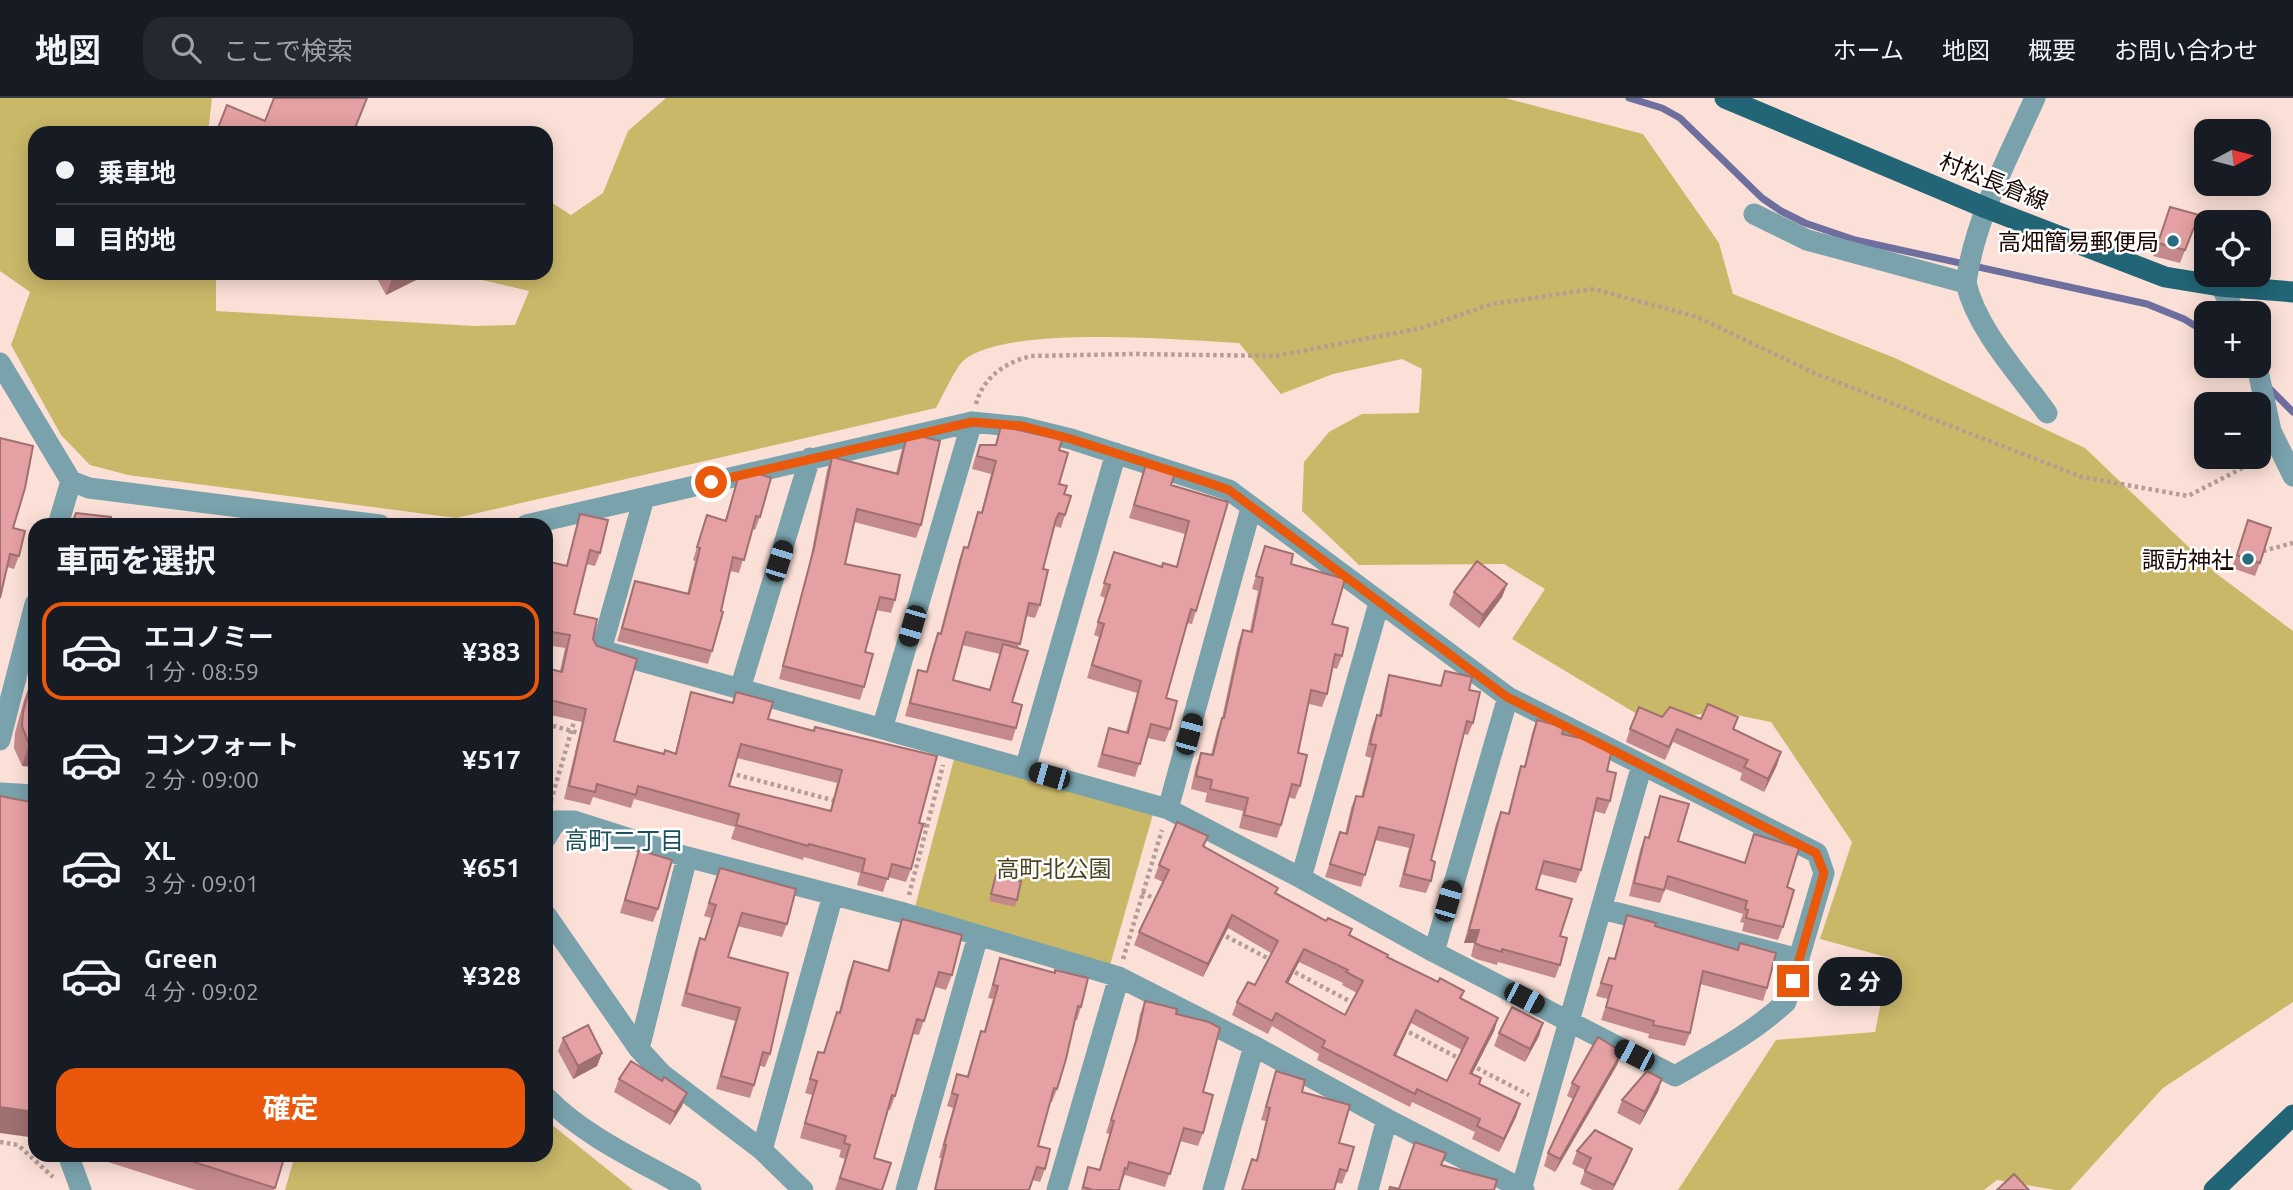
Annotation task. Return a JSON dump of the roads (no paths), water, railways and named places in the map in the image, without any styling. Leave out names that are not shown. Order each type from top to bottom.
[{"type":"main road","name":"村松長倉線","points":[[1725,98],[1986,208],[2165,277],[2194,282]]},
{"type":"main road","name":"村松長倉線","points":[[2232,287],[2293,292]]},
{"type":"main road","points":[[2214,1190],[2293,1115]]},
{"type":"street","points":[[2035,98],[1986,208],[1971,251],[1966,283],[1971,303],[1982,323],[2047,413]]},
{"type":"street","points":[[1754,215],[1807,240],[1966,283]]},
{"type":"street","points":[[0,363],[71,481],[89,488],[325,518]]},
{"type":"street","points":[[2260,378],[2271,431],[2293,476]]},
{"type":"street","points":[[882,729],[972,422]]},
{"type":"street","points":[[553,519],[972,422],[1022,426],[1229,490],[1507,697],[1816,853],[1824,873],[1786,1002],[1773,1015],[1675,1076],[1434,952],[1301,878],[1168,809],[601,650],[645,498]]},
{"type":"street","points":[[1025,769],[1116,453]]},
{"type":"street","points":[[740,689],[810,458]]},
{"type":"street","points":[[60,518],[71,481]]},
{"type":"street","points":[[1168,809],[1251,508]]},
{"type":"street","points":[[1301,878],[1379,603]]},
{"type":"street","points":[[0,740],[28,645]]},
{"type":"street","points":[[1434,952],[1507,697]]},
{"type":"street","points":[[553,828],[574,821],[687,857],[904,913],[1119,976],[1522,1190],[1642,765]]},
{"type":"street","points":[[0,793],[28,795]]},
{"type":"street","points":[[639,1049],[687,857]]},
{"type":"street","points":[[762,1150],[833,895]]},
{"type":"street","points":[[1602,909],[1799,959]]},
{"type":"street","points":[[553,925],[639,1049],[662,1074],[762,1150],[803,1190]]},
{"type":"street","points":[[906,1190],[978,936]]},
{"type":"street","points":[[1057,1190],[1119,976]]},
{"type":"street","points":[[1213,1190],[1254,1046]]},
{"type":"street","points":[[553,1103],[573,1121],[691,1190]]},
{"type":"street","points":[[1368,1190],[1387,1119]]},
{"type":"street","points":[[71,1162],[80,1190]]},
{"type":"waterway","points":[[1629,98],[1662,108],[1680,118],[1762,198],[1805,223],[1855,240],[2147,304],[2194,325]]},
{"type":"waterway","points":[[2267,386],[2293,412]]},
{"type":"place","name":"高畑簡易郵便局","points":[[2173,241]]},
{"type":"place","name":"諏訪神社","points":[[2248,559]]},
{"type":"district","name":"高町二丁目","points":[[624,840]]},
{"type":"park label","name":"高町北公園","points":[[1054,868]]}]
